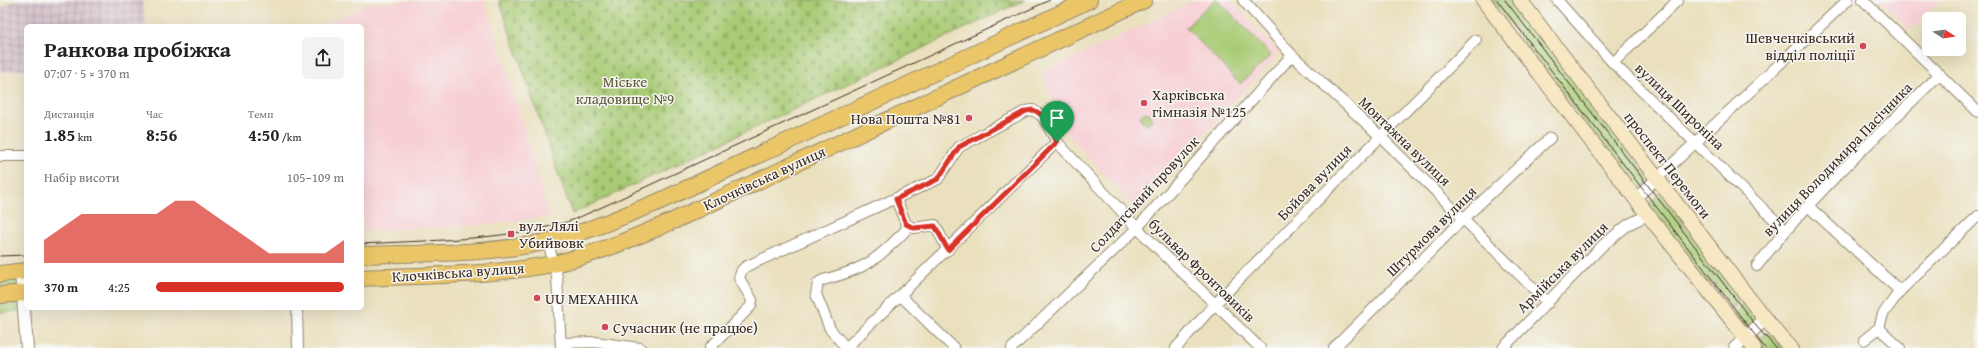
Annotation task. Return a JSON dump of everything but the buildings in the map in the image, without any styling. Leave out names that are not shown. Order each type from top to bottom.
[{"type":"main road","name":"Клочківська вулиця","points":[[364,254],[484,252],[548,242],[584,231],[658,202],[1090,0]]},
{"type":"main road","name":"Клочківська вулиця","points":[[364,278],[518,270],[554,263],[615,246],[673,221],[1144,0]]},
{"type":"main road","points":[[1483,0],[1648,215],[1750,343]]},
{"type":"main road","name":"проспект Перемоги","points":[[1520,0],[1765,318],[1791,348]]},
{"type":"main road","points":[[0,274],[24,272]]},
{"type":"main road","points":[[0,295],[24,293]]},
{"type":"street","name":"Монтажна вулиця","points":[[1243,0],[1292,55],[1380,136],[1548,303]]},
{"type":"street","name":"вулиця Широніна","points":[[1557,0],[1613,63],[1785,230]]},
{"type":"street","points":[[1613,63],[1678,0]]},
{"type":"street","points":[[1636,198],[1658,180],[1696,142],[1848,0]]},
{"type":"street","points":[[1863,0],[1978,112]]},
{"type":"street","name":"Бойова вулиця","points":[[1176,348],[1215,304],[1476,40]]},
{"type":"street","name":"Солдатський провулок","points":[[1012,348],[1137,228],[1292,55]]},
{"type":"street","name":"вулиця Володимира Пасічника","points":[[1757,266],[1785,230],[1940,74]]},
{"type":"street","name":"бульвар Фронтовиків","points":[[710,348],[751,306],[752,300],[739,278],[745,267],[938,179],[959,147],[1026,111],[1033,110],[1042,116],[1057,142],[1137,228],[1260,348]]},
{"type":"street","name":"Штурмова вулиця","points":[[1334,348],[1463,219],[1550,138]]},
{"type":"street","points":[[909,227],[883,254],[871,263],[860,269],[823,280],[818,283],[816,294],[830,329],[846,348],[901,296],[1057,142]]},
{"type":"street","points":[[0,156],[24,156]]},
{"type":"street","points":[[896,199],[906,224],[909,227],[935,226],[948,250]]},
{"type":"street","points":[[1808,206],[1900,292]]},
{"type":"street","name":"Армійська вулиця","points":[[1503,348],[1603,245],[1629,224],[1648,215]]},
{"type":"street","points":[[1864,340],[1879,328],[1883,314],[1900,292],[1978,216]]},
{"type":"street","points":[[548,242],[557,278],[561,345],[595,342],[640,348]]},
{"type":"street","points":[[901,296],[954,348]]},
{"type":"street","points":[[26,310],[27,348]]},
{"type":"street","points":[[297,310],[298,348]]},
{"type":"street","points":[[1735,348],[1750,343],[1765,318]]},
{"type":"street","points":[[1879,328],[1900,348]]},
{"type":"shaded area","points":[[16,0],[142,0],[146,24],[24,24],[24,69],[0,72],[0,8]]},
{"type":"shaded area","points":[[426,0],[484,0],[502,53],[549,216],[484,225],[364,231],[364,24],[327,24],[368,3]]},
{"type":"shaded area","name":"Харківська гімназія №125","points":[[1196,0],[1231,0],[1279,53],[1136,209],[1067,134],[1042,73]]},
{"type":"shaded area","points":[[1880,0],[1941,0],[1929,12],[1922,12],[1922,18],[1910,30]]},
{"type":"green space","name":"Міське кладовище №9","points":[[499,0],[1025,0],[572,214]]},
{"type":"green space","points":[[1214,0],[1218,0],[1271,55],[1240,84],[1186,27]]},
{"type":"green space","points":[[1492,0],[1512,0],[1651,181],[1637,192]]},
{"type":"green space","points":[[1146,112],[1150,114],[1152,118],[1150,122],[1146,124],[1142,122],[1140,118],[1142,114]]},
{"type":"green space","points":[[1660,194],[1741,298],[1733,309],[1711,281],[1707,285],[1647,204]]},
{"type":"green space","points":[[21,272],[18,311],[0,313],[0,274]]},
{"type":"green space","points":[[1744,301],[1756,316],[1753,323],[1746,329],[1733,317]]},
{"type":"green space","points":[[1766,334],[1770,334],[1783,348],[1759,348],[1759,339]]},
{"type":"tram line","points":[[364,244],[463,239],[538,229],[572,220],[1050,0]]},
{"type":"tram line","points":[[1497,0],[1765,348]]},
{"type":"tram line","points":[[1505,0],[1757,327],[1776,348]]},
{"type":"tram line","points":[[0,256],[24,255]]},
{"type":"place","name":"Шевченківський відділ поліції","points":[[1863,46]]},
{"type":"place","name":"Харківська гімназія №125","points":[[1144,103]]},
{"type":"place","name":"Нова Пошта №81","points":[[969,118]]},
{"type":"place","name":"вул. Лялі Убийвовк","points":[[511,234]]},
{"type":"place","name":"UU МЕХАНІКА","points":[[537,298]]},
{"type":"place","name":"Сучасник (не працює)","points":[[605,327]]},
{"type":"route","points":[[1033,110],[1039,112],[1046,120],[1057,142],[948,250],[935,226],[914,228],[909,227],[906,224],[896,199],[938,179],[959,147],[1026,111],[1033,110]]}]
